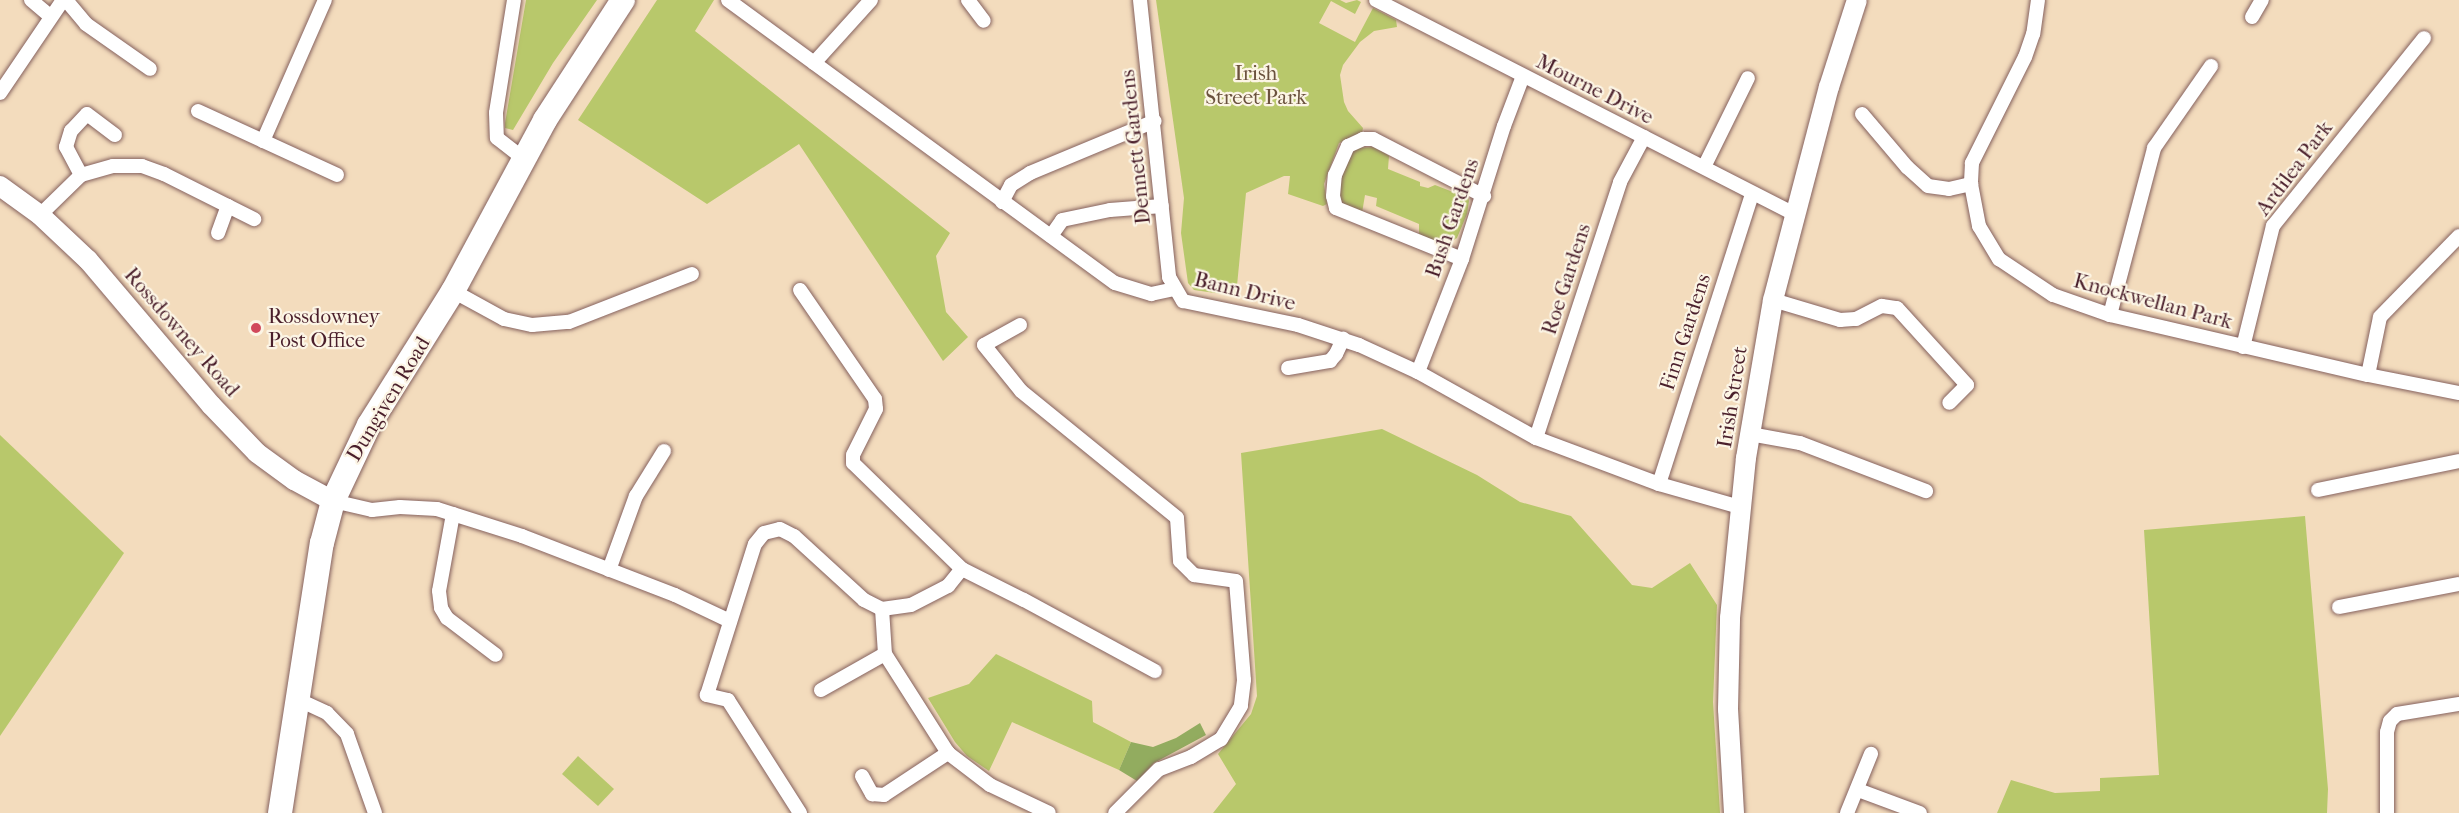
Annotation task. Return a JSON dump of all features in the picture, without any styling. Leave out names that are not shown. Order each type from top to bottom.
[{"type":"highway","name":"Dungiven Road","points":[[280,813],[322,543],[333,501],[369,425],[453,291],[524,158],[623,0]]},
{"type":"main road","name":"Irish Street","points":[[1734,813],[1728,698],[1730,618],[1740,507],[1750,434],[1773,300],[1829,87],[1857,0]]},
{"type":"main road","name":"Rossdowney Road","points":[[0,186],[40,214],[88,260],[211,405],[257,453],[294,480],[333,501]]},
{"type":"street","points":[[31,0],[50,16]]},
{"type":"street","points":[[0,93],[50,16],[65,0],[86,24],[150,69]]},
{"type":"street","points":[[263,141],[326,0]]},
{"type":"street","points":[[514,0],[496,113],[497,138],[506,147],[524,158]]},
{"type":"street","name":"Bann Drive","points":[[728,0],[1115,284],[1151,294],[1174,290],[1183,301],[1287,322],[1343,339],[1418,372],[1536,438],[1659,484],[1740,507]]},
{"type":"street","points":[[814,63],[871,0]]},
{"type":"street","points":[[968,0],[984,21]]},
{"type":"street","name":"Dennett Gardens","points":[[1140,0],[1155,121],[1169,277],[1174,290]]},
{"type":"street","name":"Mourne Drive","points":[[1376,0],[1795,214]]},
{"type":"street","name":"Knockwellan Park","points":[[2038,0],[2033,34],[2025,57],[1972,163],[1971,184],[1979,225],[1999,259],[2053,295],[2110,315],[2368,375],[2459,393]]},
{"type":"street","points":[[2252,17],[2262,0]]},
{"type":"street","name":"Ardilea Park","points":[[2243,347],[2273,226],[2424,38]]},
{"type":"street","points":[[2110,315],[2154,148],[2211,66]]},
{"type":"street","name":"Bush Gardens","points":[[1418,372],[1462,259],[1484,196],[1504,126],[1523,76]]},
{"type":"street","points":[[1704,166],[1749,78]]},
{"type":"street","points":[[198,111],[337,175]]},
{"type":"street","points":[[81,175],[66,147],[71,131],[87,114],[115,135]]},
{"type":"street","points":[[1862,114],[1907,167],[1928,186],[1949,189],[1971,184]]},
{"type":"street","points":[[1002,202],[1011,185],[1030,173],[1155,121]]},
{"type":"street","name":"Roe Gardens","points":[[1536,438],[1620,182],[1644,137]]},
{"type":"street","points":[[1462,259],[1336,208],[1333,196],[1335,175],[1348,146],[1363,139],[1373,139],[1484,196]]},
{"type":"street","points":[[40,214],[81,175],[113,166],[142,166],[164,174],[254,219]]},
{"type":"street","name":"Finn Gardens","points":[[1659,484],[1752,194]]},
{"type":"street","points":[[218,233],[228,206]]},
{"type":"street","points":[[1051,236],[1062,220],[1110,210],[1161,206]]},
{"type":"street","points":[[2368,375],[2380,317],[2456,242]]},
{"type":"street","points":[[453,291],[504,320],[531,325],[569,322],[692,274]]},
{"type":"street","points":[[800,290],[875,399],[876,409],[853,456],[853,463],[962,569],[1155,671]]},
{"type":"street","points":[[1773,300],[1840,320],[1856,319],[1887,305],[1898,308],[1967,385],[1949,403]]},
{"type":"street","points":[[1020,325],[984,345],[1021,390],[1177,518],[1180,561],[1194,575],[1236,581],[1244,680],[1241,706],[1221,739],[1191,757],[1160,769],[1115,813]]},
{"type":"street","points":[[1288,368],[1330,361],[1343,339]]},
{"type":"street","points":[[1750,434],[1800,443],[1926,491]]},
{"type":"street","points":[[609,570],[636,496],[664,451]]},
{"type":"street","points":[[2318,490],[2459,461]]},
{"type":"street","points":[[333,501],[372,510],[400,507],[437,509],[522,536],[675,595],[730,621]]},
{"type":"street","points":[[453,514],[439,591],[441,608],[447,618],[496,655]]},
{"type":"street","points":[[800,813],[728,700],[706,695],[755,544],[764,533],[780,529],[794,536],[864,600],[882,609],[911,605],[948,586],[962,569]]},
{"type":"street","points":[[2339,607],[2459,584]]},
{"type":"street","points":[[882,609],[885,654],[948,753],[990,785],[1049,813]]},
{"type":"street","points":[[821,690],[885,654]]},
{"type":"street","points":[[297,699],[327,713],[347,734],[375,813]]},
{"type":"street","points":[[2388,813],[2387,732],[2390,721],[2397,714],[2459,704]]},
{"type":"street","points":[[862,776],[872,794],[884,795],[948,753]]},
{"type":"street","points":[[1847,813],[1858,790],[1870,754]]},
{"type":"street","points":[[1858,790],[1920,813]]},
{"type":"green space","points":[[526,0],[597,0],[553,63],[513,130],[505,128],[505,123]]},
{"type":"green space","points":[[657,0],[714,0],[695,31],[950,233],[936,256],[946,312],[968,337],[943,361],[799,144],[707,204],[578,120]]},
{"type":"green space","name":"Irish Street Park","points":[[1156,0],[1340,0],[1346,3],[1357,0],[1361,2],[1355,14],[1331,1],[1319,23],[1355,42],[1373,8],[1396,20],[1397,27],[1374,31],[1360,42],[1343,65],[1340,75],[1344,102],[1348,111],[1363,128],[1362,133],[1339,143],[1324,184],[1327,204],[1323,206],[1288,194],[1290,176],[1284,176],[1246,193],[1236,296],[1194,290],[1188,283],[1181,233],[1184,198]]},
{"type":"green space","points":[[1376,147],[1389,156],[1388,169],[1420,182],[1420,186],[1428,188],[1435,185],[1453,192],[1455,189],[1462,189],[1467,194],[1469,201],[1467,214],[1457,238],[1442,247],[1419,235],[1419,224],[1376,206],[1377,198],[1365,195],[1362,213],[1348,208],[1342,202],[1338,192],[1344,168],[1353,148]]},
{"type":"green space","points":[[1382,429],[1477,475],[1520,502],[1571,516],[1632,585],[1652,588],[1690,563],[1717,605],[1713,702],[1720,813],[1213,813],[1236,784],[1218,754],[1251,714],[1257,696],[1241,453]]},
{"type":"green space","points":[[0,435],[124,553],[0,736]]},
{"type":"green space","points":[[2305,516],[2328,789],[2327,813],[1997,813],[2011,780],[2055,793],[2100,791],[2100,778],[2159,775],[2144,530]]},
{"type":"green space","points":[[996,654],[1092,701],[1093,722],[1131,742],[1119,770],[1012,722],[989,771],[967,756],[955,742],[928,698],[969,684]]},
{"type":"green space","points":[[1200,723],[1206,735],[1154,763],[1137,781],[1119,770],[1131,742],[1153,747],[1176,738]]},
{"type":"green space","points":[[578,756],[614,789],[598,806],[562,774]]},
{"type":"place","name":"Rossdowney Post Office","points":[[256,328]]}]
